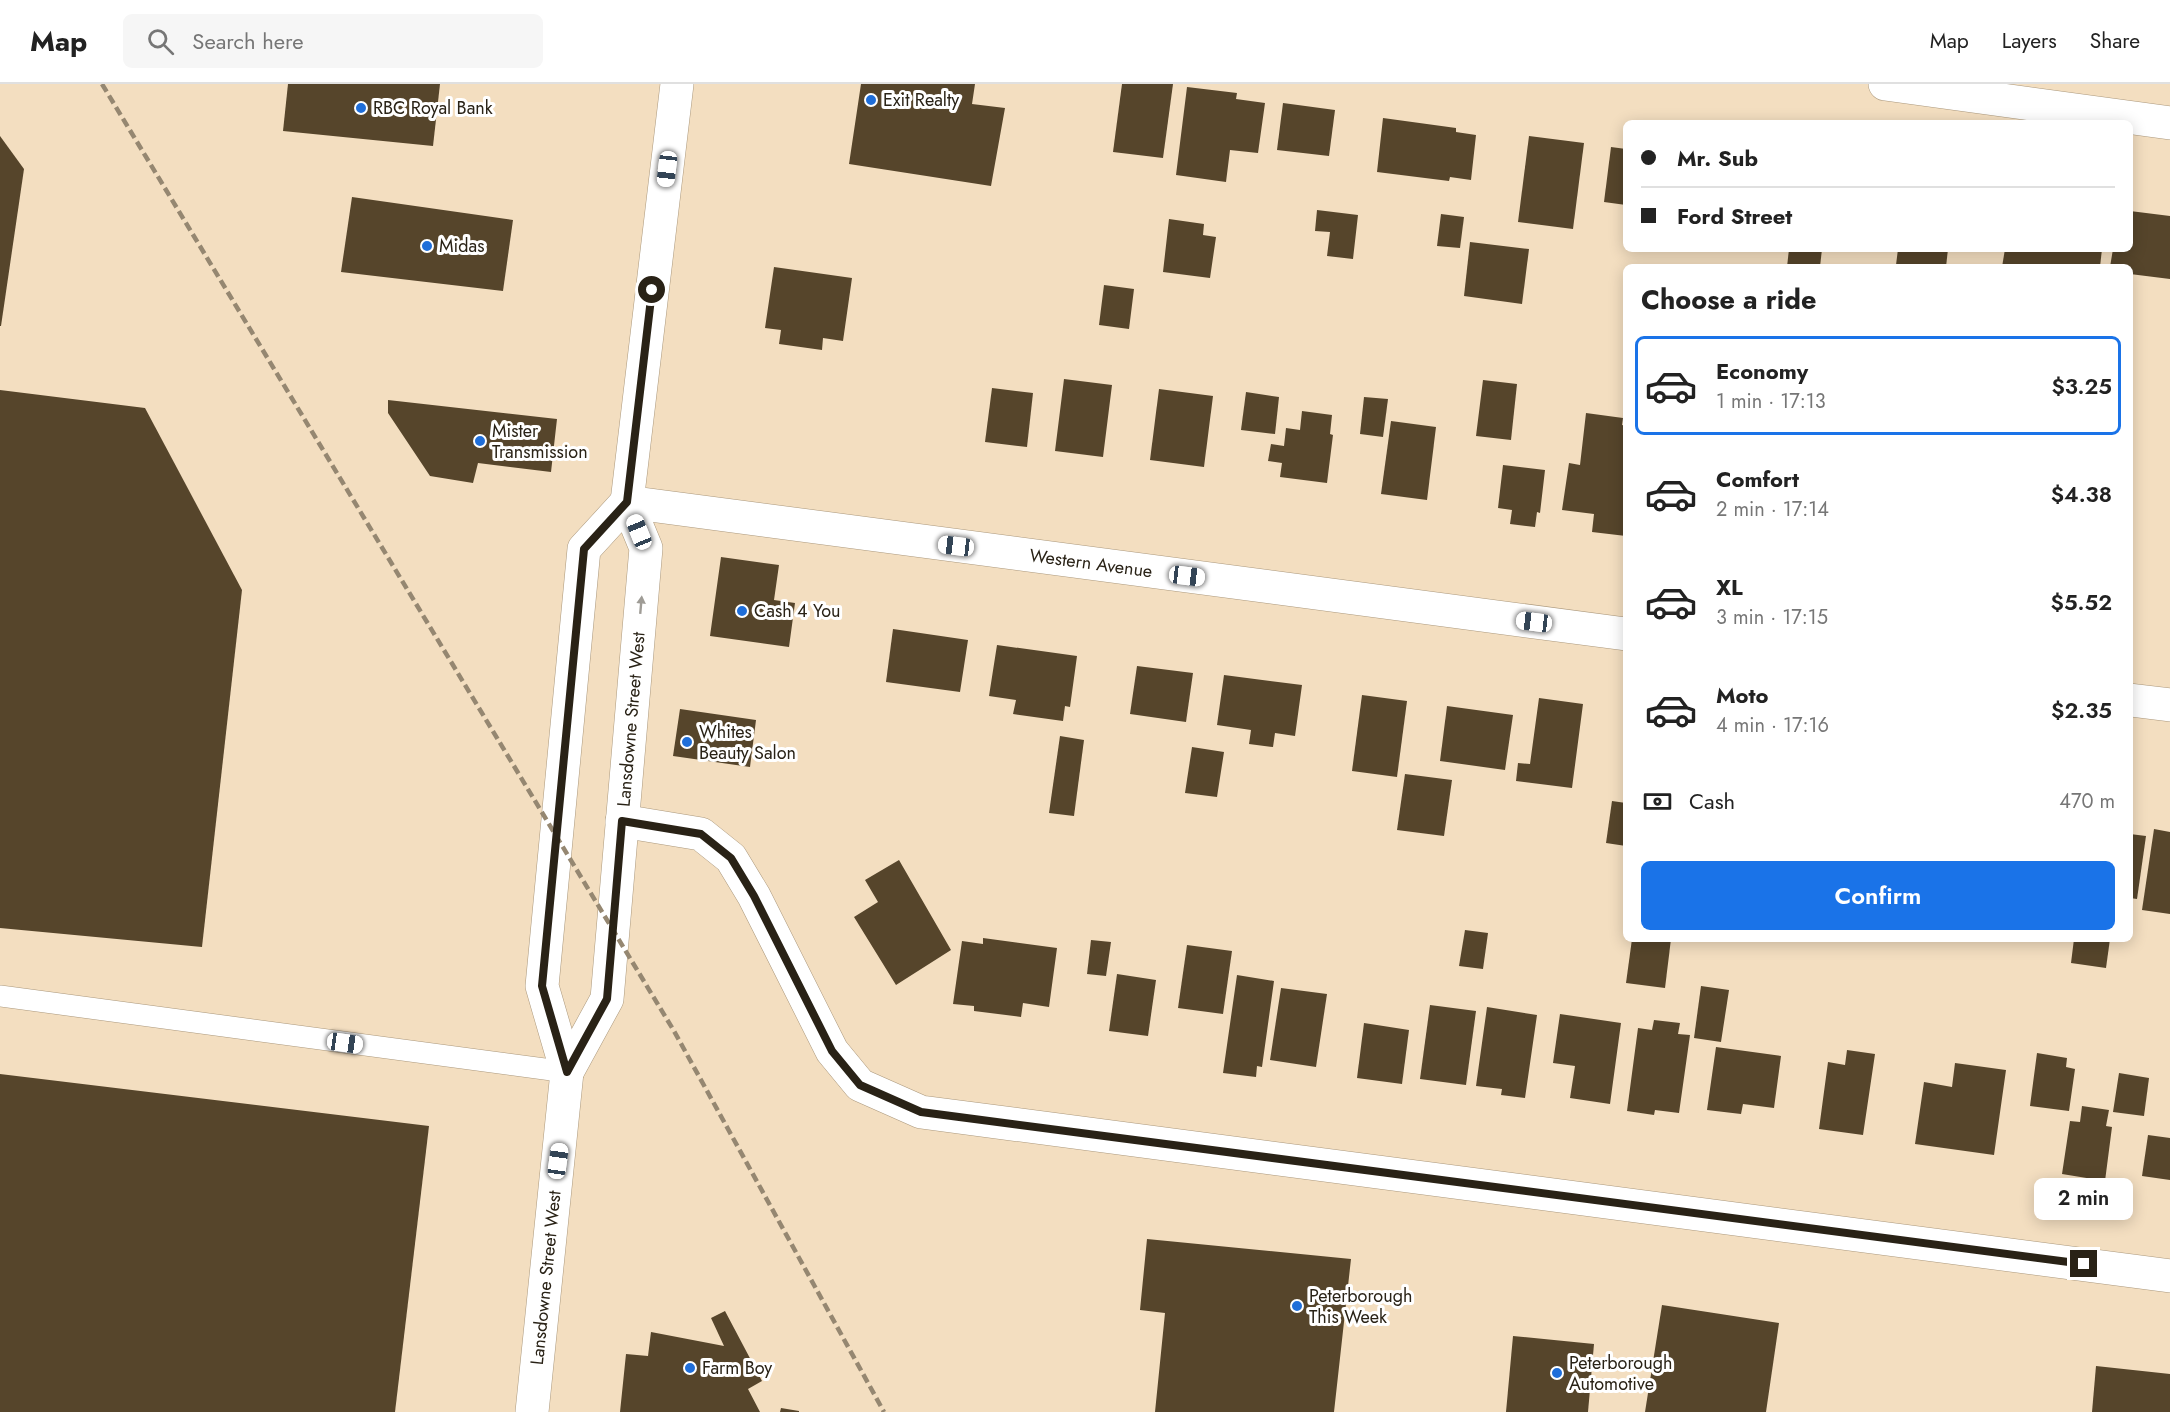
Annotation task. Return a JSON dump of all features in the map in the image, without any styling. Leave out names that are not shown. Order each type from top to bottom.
[{"type":"street","name":"Lansdowne Street West","points":[[567,1072],[607,999],[646,548],[627,502],[677,84]]},
{"type":"street","points":[[1885,84],[2170,123]]},
{"type":"street","name":"Lansdowne Street West","points":[[532,1412],[567,1072],[542,986],[584,549],[627,502]]},
{"type":"street","name":"Western Avenue","points":[[627,502],[1623,634]]},
{"type":"street","points":[[2133,700],[2170,705]]},
{"type":"street","points":[[622,821],[701,834],[731,858],[754,896],[832,1051],[860,1085],[921,1112],[2170,1276]]},
{"type":"lane","points":[[0,996],[567,1072]]},
{"type":"building","name":"RBC Royal Bank","points":[[288,84],[440,84],[433,146],[283,131]]},
{"type":"building","points":[[861,84],[975,84],[972,104],[1005,108],[991,186],[849,164]]},
{"type":"building","points":[[1122,84],[1173,84],[1163,158],[1113,152]]},
{"type":"building","points":[[1187,87],[1237,93],[1236,99],[1265,103],[1258,153],[1230,150],[1226,182],[1176,175]]},
{"type":"building","points":[[1283,103],[1335,110],[1329,156],[1277,150]]},
{"type":"building","points":[[1383,118],[1456,128],[1456,132],[1476,135],[1471,180],[1450,177],[1449,181],[1377,172]]},
{"type":"building","points":[[0,136],[24,169],[1,326],[0,326]]},
{"type":"building","points":[[1529,136],[1584,143],[1573,229],[1518,222]]},
{"type":"building","points":[[1611,147],[1623,149],[1623,205],[1604,202]]},
{"type":"building","name":"Midas","points":[[352,197],[513,220],[503,291],[341,272]]},
{"type":"building","points":[[1317,210],[1358,215],[1353,259],[1327,256],[1330,232],[1315,231]]},
{"type":"building","points":[[2133,211],[2170,216],[2170,279],[2133,274],[2133,264],[2110,264],[2112,252],[2133,252]]},
{"type":"building","points":[[1441,214],[1464,217],[1460,248],[1437,246]]},
{"type":"building","points":[[1169,219],[1204,224],[1203,235],[1216,237],[1210,278],[1163,272]]},
{"type":"building","points":[[1470,242],[1529,249],[1522,304],[1464,296]]},
{"type":"building","points":[[1789,252],[1822,252],[1820,264],[1787,264]]},
{"type":"building","points":[[1898,252],[1948,252],[1946,264],[1896,264]]},
{"type":"building","points":[[2004,252],[2102,252],[2100,264],[2002,264]]},
{"type":"building","points":[[774,267],[852,278],[843,341],[823,338],[822,350],[779,344],[781,330],[765,328]]},
{"type":"building","points":[[1104,285],[1134,289],[1129,329],[1099,325]]},
{"type":"building","points":[[1064,379],[1112,385],[1103,457],[1055,451]]},
{"type":"building","points":[[1483,380],[1517,384],[1511,440],[1476,436]]},
{"type":"building","points":[[992,388],[1033,393],[1027,447],[985,442]]},
{"type":"building","points":[[1159,389],[1213,396],[1204,467],[1150,460]]},
{"type":"building","points":[[0,390],[145,408],[242,590],[202,947],[0,928]]},
{"type":"building","points":[[1246,392],[1279,397],[1275,434],[1241,430]]},
{"type":"building","points":[[1364,397],[1388,399],[1383,437],[1360,434]]},
{"type":"building","name":"Mister Transmission","points":[[388,400],[557,419],[551,472],[478,463],[473,483],[430,476],[388,413]]},
{"type":"building","points":[[1302,411],[1332,415],[1330,434],[1333,435],[1327,483],[1280,477],[1282,463],[1268,461],[1271,444],[1284,446],[1286,428],[1300,430]]},
{"type":"building","points":[[1586,413],[1623,418],[1623,536],[1592,532],[1594,514],[1562,510],[1569,463],[1580,465]]},
{"type":"building","points":[[1391,421],[1436,427],[1427,500],[1381,494]]},
{"type":"building","points":[[1503,465],[1545,470],[1540,513],[1537,512],[1535,527],[1510,524],[1512,510],[1498,508]]},
{"type":"building","points":[[721,557],[779,565],[774,600],[795,603],[789,647],[710,636]]},
{"type":"building","points":[[893,629],[968,640],[960,692],[886,682]]},
{"type":"building","points":[[997,645],[1077,656],[1070,707],[1065,706],[1063,721],[1013,714],[1016,700],[989,696]]},
{"type":"building","points":[[1137,666],[1193,673],[1186,722],[1130,714]]},
{"type":"building","points":[[1224,675],[1302,685],[1295,736],[1275,733],[1273,747],[1249,744],[1251,730],[1217,725]]},
{"type":"building","points":[[1362,695],[1407,701],[1397,777],[1352,771]]},
{"type":"building","points":[[1539,698],[1583,704],[1572,788],[1516,781],[1518,763],[1530,764]]},
{"type":"building","points":[[1447,706],[1513,715],[1505,770],[1440,761]]},
{"type":"building","points":[[680,709],[756,720],[750,767],[673,756]]},
{"type":"building","points":[[1060,736],[1084,740],[1074,816],[1049,813]]},
{"type":"building","points":[[1192,747],[1224,752],[1217,797],[1185,793]]},
{"type":"building","points":[[1405,774],[1452,780],[1444,836],[1397,830]]},
{"type":"building","points":[[1612,801],[1623,803],[1623,846],[1606,843]]},
{"type":"building","points":[[2154,829],[2170,832],[2170,914],[2142,910]]},
{"type":"building","points":[[2133,834],[2146,836],[2137,899],[2133,898]]},
{"type":"building","points":[[899,860],[951,950],[896,985],[854,917],[878,902],[865,880]]},
{"type":"building","points":[[1465,930],[1488,933],[1483,969],[1459,966]]},
{"type":"building","points":[[983,938],[1057,948],[1049,1007],[1023,1003],[1021,1017],[974,1011],[974,1006],[953,1004],[962,941],[983,944]]},
{"type":"building","points":[[1091,940],[1111,942],[1106,976],[1087,974]]},
{"type":"building","points":[[1632,942],[1671,942],[1665,988],[1626,983]]},
{"type":"building","points":[[2074,942],[2110,942],[2106,968],[2071,963]]},
{"type":"building","points":[[1187,945],[1232,951],[1223,1014],[1178,1008]]},
{"type":"building","points":[[1117,974],[1156,980],[1148,1036],[1109,1031]]},
{"type":"building","points":[[1237,975],[1274,981],[1262,1067],[1257,1066],[1256,1077],[1223,1073]]},
{"type":"building","points":[[1701,986],[1729,990],[1721,1042],[1694,1038]]},
{"type":"building","points":[[1281,988],[1327,994],[1316,1067],[1270,1060]]},
{"type":"building","points":[[1430,1005],[1476,1011],[1466,1085],[1420,1079]]},
{"type":"building","points":[[1487,1007],[1537,1015],[1525,1098],[1501,1095],[1502,1089],[1476,1086]]},
{"type":"building","points":[[1560,1014],[1621,1023],[1610,1104],[1570,1098],[1575,1066],[1553,1063]]},
{"type":"building","points":[[1654,1020],[1680,1023],[1678,1034],[1690,1035],[1679,1113],[1655,1110],[1654,1115],[1627,1111],[1638,1028],[1652,1030]]},
{"type":"building","points":[[1364,1023],[1409,1030],[1402,1084],[1357,1078]]},
{"type":"building","points":[[1716,1047],[1781,1056],[1774,1108],[1743,1104],[1741,1114],[1707,1110]]},
{"type":"building","points":[[1847,1050],[1875,1054],[1863,1135],[1819,1129],[1828,1062],[1845,1065]]},
{"type":"building","points":[[2037,1053],[2067,1058],[2066,1067],[2075,1069],[2069,1111],[2030,1106]]},
{"type":"building","points":[[1955,1063],[2006,1070],[1994,1155],[1915,1144],[1924,1082],[1952,1087]]},
{"type":"building","points":[[2119,1073],[2149,1078],[2144,1116],[2113,1112]]},
{"type":"building","points":[[0,1074],[429,1126],[395,1412],[0,1412]]},
{"type":"building","points":[[2082,1106],[2109,1110],[2106,1126],[2112,1127],[2105,1181],[2062,1174],[2070,1121],[2080,1122]]},
{"type":"building","points":[[2148,1135],[2170,1138],[2170,1180],[2142,1176]]},
{"type":"building","points":[[1147,1239],[1351,1259],[1334,1412],[1155,1412],[1165,1313],[1140,1310]]},
{"type":"building","points":[[1662,1305],[1779,1323],[1766,1412],[1645,1412]]},
{"type":"building","name":"Farm Boy","points":[[725,1311],[762,1381],[748,1389],[760,1412],[620,1412],[626,1354],[648,1356],[651,1332],[724,1346],[711,1318]]},
{"type":"building","points":[[1513,1336],[1594,1344],[1588,1412],[1506,1412]]},
{"type":"building","points":[[2096,1366],[2170,1374],[2170,1412],[2092,1412]]},
{"type":"building","name":"Farm Boy","points":[[781,1408],[799,1411],[799,1412],[780,1412]]},
{"type":"railway","points":[[102,84],[674,1031],[884,1412]]},
{"type":"place","name":"Exit Realty","points":[[871,100]]},
{"type":"place","name":"RBC Royal Bank","points":[[361,108]]},
{"type":"place","name":"Midas","points":[[427,246]]},
{"type":"place","name":"Mister Transmission","points":[[480,441]]},
{"type":"place","name":"Cash 4 You","points":[[742,611]]},
{"type":"place","name":"Whites Beauty Salon","points":[[687,742]]},
{"type":"place","name":"Peterborough This Week","points":[[1297,1306]]},
{"type":"place","name":"Farm Boy","points":[[690,1368]]},
{"type":"place","name":"Peterborough Automotive","points":[[1557,1373]]},
{"type":"route","points":[[652,290],[627,502],[584,549],[542,986],[567,1072],[607,999],[622,821],[701,834],[731,858],[754,896],[832,1051],[860,1085],[921,1112],[2084,1264]]}]
